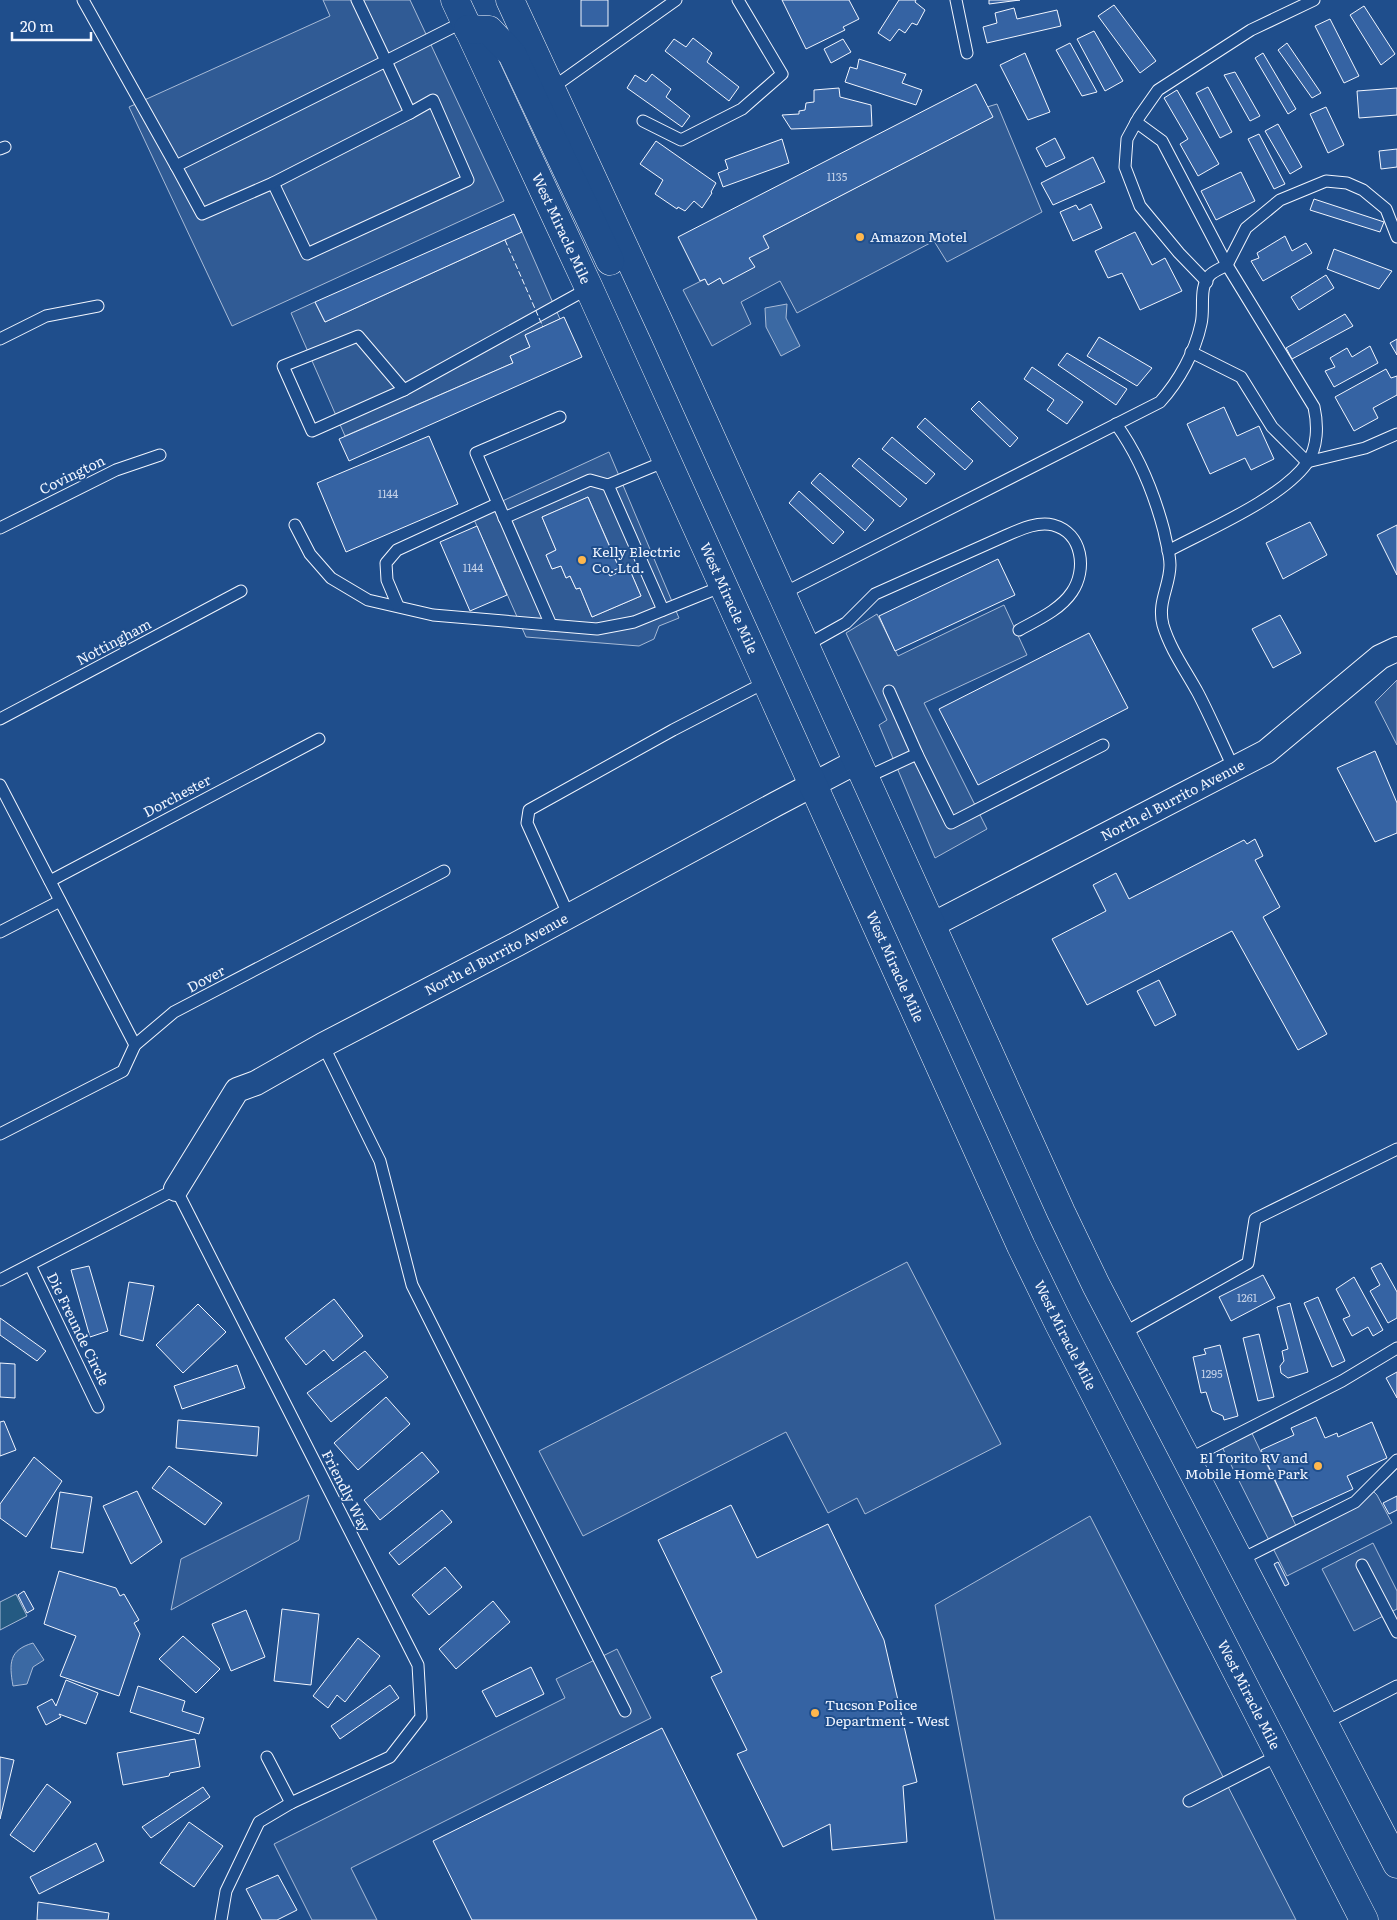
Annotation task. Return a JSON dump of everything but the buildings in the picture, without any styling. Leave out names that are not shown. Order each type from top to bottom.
[{"type":"highway","points":[[510,0],[646,294],[1061,1212],[1187,1460],[1396,1857]]},
{"type":"highway","points":[[462,17],[489,30],[512,54],[618,278],[646,294]]},
{"type":"highway","name":"West Miracle Mile","points":[[462,17],[589,288],[1037,1279],[1364,1920]]},
{"type":"street","name":"North el Burrito Avenue","points":[[932,925],[1266,752],[1380,657],[1397,649]]},
{"type":"street","name":"North el Burrito Avenue","points":[[176,1190],[237,1090],[256,1083],[323,1045],[569,916],[812,784],[861,770]]},
{"type":"lane","points":[[83,0],[202,214],[273,183],[433,100],[468,180],[307,254],[273,183]]},
{"type":"lane","points":[[357,0],[410,113]]},
{"type":"lane","points":[[552,88],[676,0]]},
{"type":"lane","points":[[643,121],[682,140],[742,109],[782,74],[738,0]]},
{"type":"lane","points":[[956,0],[968,53]]},
{"type":"lane","points":[[1207,282],[1179,253],[1140,206],[1124,166],[1127,139],[1158,90],[1251,30],[1314,0]]},
{"type":"lane","points":[[176,166],[386,61],[462,17]]},
{"type":"lane","points":[[1136,122],[1162,141],[1227,266],[1314,407],[1318,424],[1314,447],[1307,462],[1272,494],[1168,551]]},
{"type":"lane","points":[[782,594],[1160,402],[1170,390],[1191,352],[1202,322],[1202,302],[1210,275],[1227,266],[1246,228],[1280,200],[1326,181],[1347,184],[1363,190],[1386,209],[1397,237]]},
{"type":"lane","points":[[404,390],[358,336],[282,366],[312,431],[404,390],[589,288]]},
{"type":"lane","points":[[0,339],[46,316],[98,306]]},
{"type":"lane","points":[[1191,352],[1241,377],[1272,427],[1307,462]]},
{"type":"lane","points":[[550,625],[476,454],[560,417]]},
{"type":"lane","points":[[1116,424],[1131,445],[1147,478],[1159,513],[1168,551],[1170,565],[1161,607],[1163,625],[1234,769]]},
{"type":"lane","points":[[1307,462],[1365,448],[1397,434]]},
{"type":"lane","name":"Covington","points":[[0,528],[116,470],[160,455]]},
{"type":"lane","points":[[504,518],[590,480],[608,485],[666,460]]},
{"type":"lane","points":[[608,485],[663,610]]},
{"type":"lane","points":[[398,606],[388,580],[386,563],[397,550],[497,504]]},
{"type":"lane","points":[[805,646],[846,623],[875,594],[1012,533],[1039,525],[1053,525],[1064,530],[1074,540],[1080,554],[1082,569],[1079,580],[1071,593],[1059,606],[1019,630]]},
{"type":"lane","points":[[296,526],[310,554],[332,578],[368,600],[433,615],[597,629],[634,622],[723,586]]},
{"type":"lane","name":"Nottingham","points":[[0,719],[241,591]]},
{"type":"lane","points":[[569,916],[527,823],[529,810],[673,730],[766,682]]},
{"type":"lane","points":[[889,691],[951,823],[1103,745]]},
{"type":"lane","name":"Dorchester","points":[[50,881],[319,739]]},
{"type":"lane","points":[[861,770],[917,754]]},
{"type":"lane","points":[[0,785],[135,1045]]},
{"type":"lane","name":"Dover","points":[[0,1134],[123,1071],[135,1045],[174,1012],[444,870]]},
{"type":"lane","points":[[0,932],[60,901]]},
{"type":"lane","points":[[323,1045],[380,1161],[412,1285],[625,1711]]},
{"type":"lane","points":[[1122,1334],[1248,1263],[1255,1219],[1397,1149]]},
{"type":"lane","points":[[0,1280],[176,1190]]},
{"type":"lane","name":"Friendly Way","points":[[176,1190],[418,1665],[421,1718],[390,1757],[291,1803],[259,1822],[226,1891],[221,1920]]},
{"type":"lane","name":"Die Freunde Circle","points":[[30,1265],[98,1407]]},
{"type":"lane","points":[[1187,1460],[1342,1381],[1397,1348]]},
{"type":"lane","points":[[1240,1560],[1355,1502],[1397,1460]]},
{"type":"lane","points":[[1362,1565],[1397,1632]]},
{"type":"lane","points":[[1325,1723],[1397,1686]]},
{"type":"lane","points":[[1189,1801],[1280,1755]]},
{"type":"lane","points":[[267,1757],[291,1803]]},
{"type":"shaded area","points":[[323,0],[410,0],[504,201],[232,326],[129,107],[330,16]]},
{"type":"shaded area","points":[[997,104],[1042,212],[947,262],[934,241],[797,313],[780,281],[741,302],[751,324],[712,346],[683,290],[705,279],[708,285],[720,278],[723,283],[754,267],[749,258],[763,236],[992,117],[987,107]]},
{"type":"shaded area","points":[[522,232],[560,319],[525,335],[530,347],[510,356],[513,363],[345,436],[291,313],[315,302],[325,322]]},
{"type":"shaded area","points":[[787,304],[786,318],[800,346],[781,356],[766,327],[765,308]]},
{"type":"shaded area","points":[[609,452],[679,618],[659,626],[654,639],[639,646],[526,637],[472,515]],"holes":[[[588,497],[619,567],[608,573],[610,576],[629,568],[641,596],[592,617],[580,588],[576,589],[570,576],[566,578],[561,566],[552,569],[546,555],[556,550],[542,517]]]},
{"type":"shaded area","points":[[1004,605],[1027,655],[924,703],[987,829],[935,858],[879,725],[887,720],[846,633],[877,614],[898,656]]},
{"type":"shaded area","points":[[1397,680],[1397,745],[1375,702]]},
{"type":"shaded area","points":[[907,1262],[1001,1444],[865,1514],[857,1498],[828,1513],[786,1432],[583,1536],[539,1451]]},
{"type":"shaded area","points":[[1249,1427],[1298,1530],[1370,1488],[1377,1495],[1392,1523],[1287,1576],[1220,1443]]},
{"type":"shaded area","points":[[309,1495],[299,1540],[171,1610],[181,1559]]},
{"type":"shaded area","points":[[1090,1516],[1296,1920],[995,1920],[935,1605]]},
{"type":"shaded area","points":[[1373,1543],[1397,1591],[1397,1609],[1354,1631],[1322,1569]]},
{"type":"shaded area","points":[[16,1594],[27,1616],[0,1630],[0,1602]]},
{"type":"shaded area","points":[[33,1643],[44,1660],[33,1667],[27,1684],[13,1686],[12,1658],[19,1649]]},
{"type":"shaded area","points":[[617,1649],[651,1718],[351,1868],[377,1920],[312,1920],[274,1844],[565,1698],[556,1679]]},
{"type":"fence","points":[[505,240],[543,327]]},
{"type":"place","name":"Amazon Motel","points":[[860,237]]},
{"type":"place","name":"Kelly Electric Co. Ltd.","points":[[582,560]]},
{"type":"place","name":"El Torito RV and Mobile Home Park","points":[[1318,1466]]},
{"type":"place","name":"Tucson Police Department - West","points":[[815,1713]]}]
